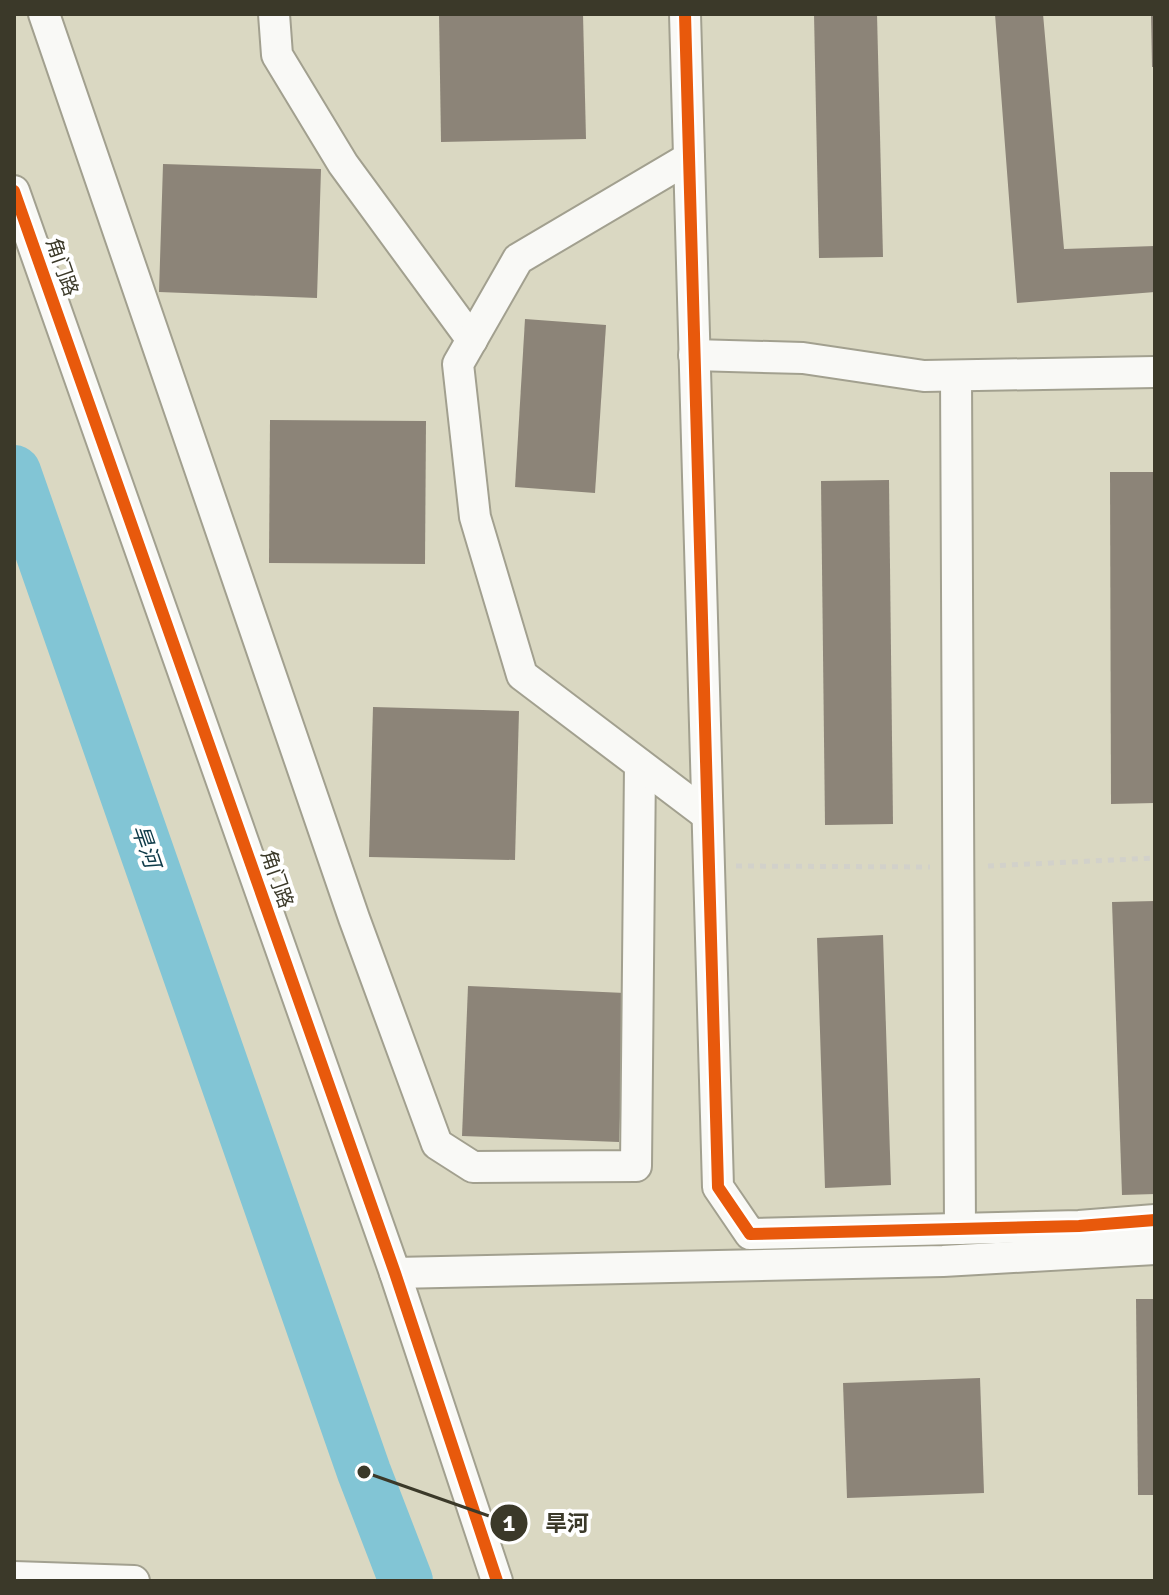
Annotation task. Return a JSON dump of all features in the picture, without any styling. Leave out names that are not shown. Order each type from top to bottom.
[{"type":"street","points":[[44,14],[354,918],[437,1144],[473,1167],[636,1166],[640,765]]},
{"type":"street","points":[[274,14],[277,55],[343,164],[472,340]]},
{"type":"street","points":[[685,14],[718,1187],[750,1234],[1079,1226],[1155,1220]]},
{"type":"street","points":[[689,158],[518,259],[458,364],[475,517],[522,675],[707,815]]},
{"type":"street","name":"角门路","points":[[14,191],[395,1273],[497,1581]]},
{"type":"street","points":[[694,355],[803,358],[924,376],[1155,372]]},
{"type":"street","points":[[956,376],[960,1229]]},
{"type":"street","points":[[395,1273],[943,1261],[1155,1249]]},
{"type":"street","points":[[14,1577],[134,1581]]},
{"type":"building","points":[[439,14],[583,14],[586,139],[441,142]]},
{"type":"building","points":[[814,14],[877,14],[883,257],[819,258]]},
{"type":"building","points":[[995,14],[1043,14],[1064,249],[1155,246],[1155,292],[1017,303]]},
{"type":"building","points":[[1151,14],[1155,14],[1155,67],[1152,67]]},
{"type":"building","points":[[163,164],[321,169],[317,298],[159,292]]},
{"type":"building","points":[[525,319],[606,325],[595,493],[515,487]]},
{"type":"building","points":[[270,420],[426,421],[425,564],[269,563]]},
{"type":"building","points":[[1110,472],[1155,472],[1155,803],[1111,804]]},
{"type":"building","points":[[889,480],[893,824],[825,825],[821,481]]},
{"type":"building","points":[[373,707],[519,711],[515,860],[369,857]]},
{"type":"building","points":[[1155,901],[1155,1194],[1122,1195],[1112,902]]},
{"type":"building","points":[[883,935],[891,1185],[825,1188],[817,938]]},
{"type":"building","points":[[468,986],[625,993],[619,1142],[462,1136]]},
{"type":"building","points":[[1136,1299],[1155,1299],[1155,1495],[1138,1495]]},
{"type":"building","points":[[980,1378],[984,1493],[847,1498],[843,1383]]},
{"type":"waterway","name":"旱河","points":[[14,472],[364,1472],[406,1581]]},
{"type":"cycle path","points":[[685,14],[718,1187],[750,1234],[1079,1226],[1155,1220]]},
{"type":"cycle path","points":[[14,191],[395,1273],[497,1581]]},
{"type":"place","name":"旱河","points":[[364,1472]]}]
